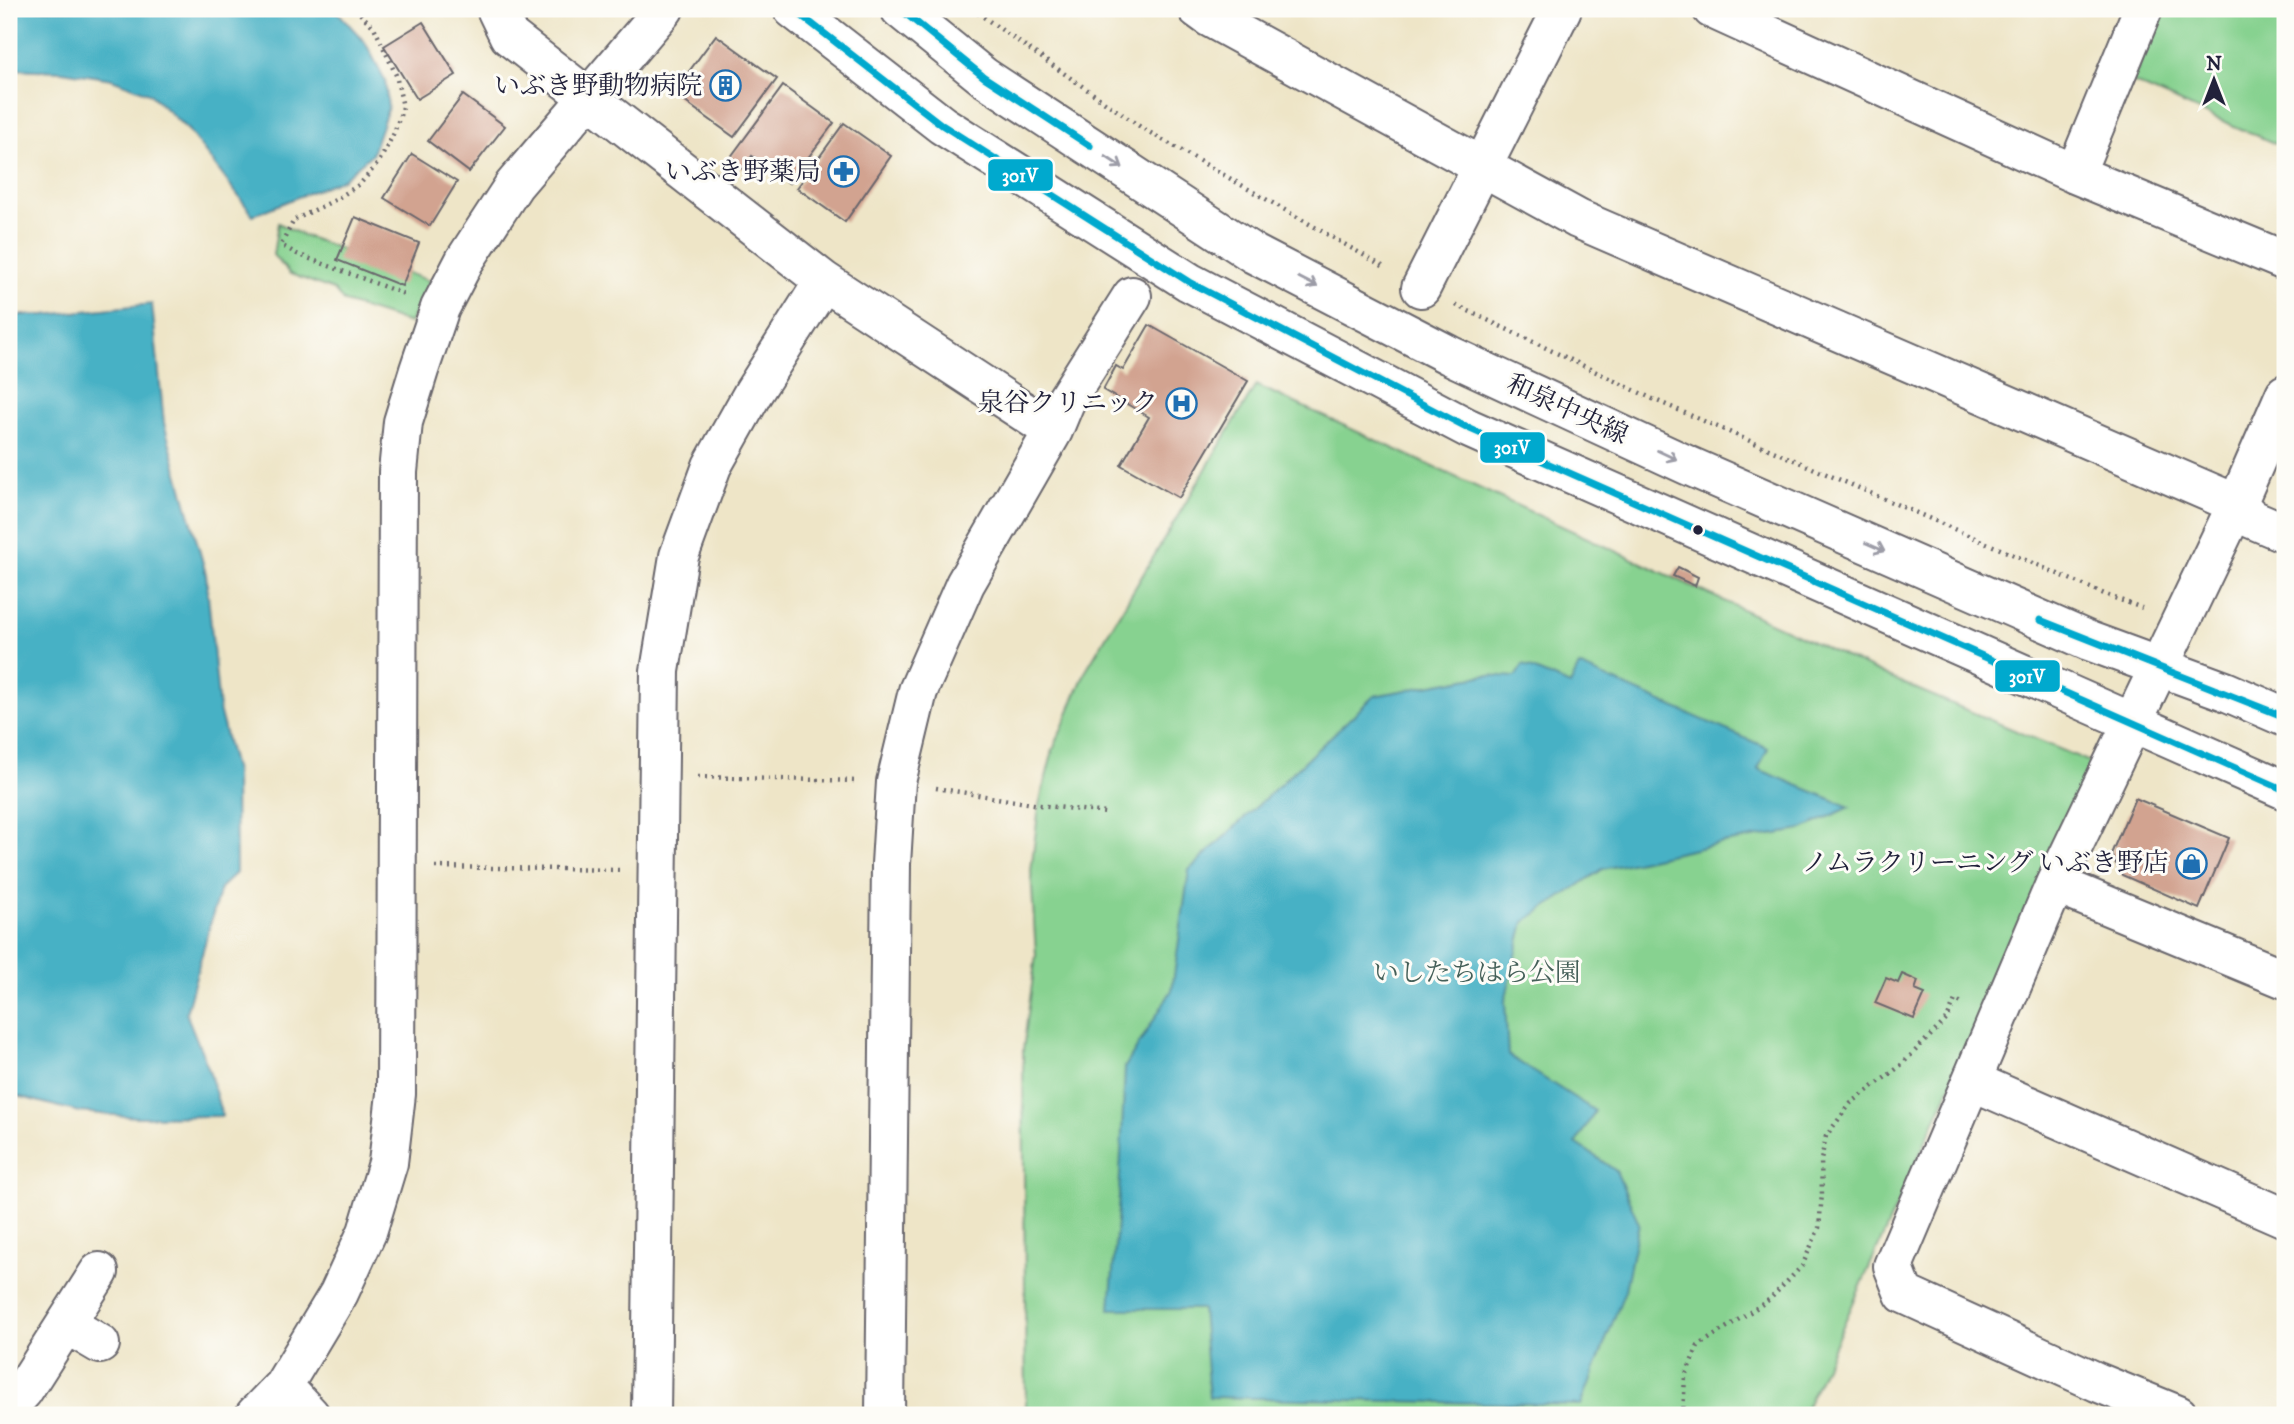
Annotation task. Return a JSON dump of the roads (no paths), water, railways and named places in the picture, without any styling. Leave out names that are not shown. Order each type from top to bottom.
[{"type":"street","points":[[496,9],[509,36],[824,281],[1052,431]]},
{"type":"street","points":[[255,1415],[283,1386],[339,1293],[367,1232],[388,1163],[396,1094],[398,472],[403,422],[440,308],[465,260],[514,185],[664,9]]},
{"type":"street","points":[[793,9],[942,125],[1189,282],[1468,428],[2285,790]]},
{"type":"street","name":"和泉中央線","points":[[900,9],[984,77],[1254,254],[1449,355],[1687,465],[2089,641],[2225,691],[2285,717]]},
{"type":"street","points":[[1198,9],[1578,219],[2237,504],[2252,519],[2285,533]]},
{"type":"street","points":[[1421,288],[1562,9]]},
{"type":"street","points":[[1712,9],[2075,174],[2285,261]]},
{"type":"street","points":[[2075,174],[2143,9]]},
{"type":"street","points":[[651,1415],[660,671],[679,556],[712,466],[752,393],[824,281]]},
{"type":"street","points":[[885,1415],[891,864],[896,782],[918,691],[965,583],[1052,431],[1065,402],[1132,296]]},
{"type":"street","points":[[2178,1415],[2098,1399],[1904,1294],[1893,1266],[2055,884],[2237,504],[2285,394]]},
{"type":"street","points":[[2055,884],[2285,979]]},
{"type":"street","points":[[1972,1081],[2285,1218]]},
{"type":"street","points":[[9,1406],[23,1391],[99,1272]]},
{"type":"street","points":[[66,1324],[100,1345]]},
{"type":"street","points":[[283,1386],[310,1415]]},
{"type":"water","points":[[9,9],[335,9],[365,42],[385,80],[388,108],[372,154],[343,179],[253,215],[188,130],[149,93],[112,79],[62,71],[9,69]]},
{"type":"water","points":[[152,304],[164,423],[206,574],[219,709],[235,772],[236,873],[220,888],[186,1013],[209,1070],[222,1116],[137,1117],[79,1112],[9,1094],[9,315],[44,315]]},
{"type":"water","points":[[1523,665],[1570,685],[1579,666],[1768,748],[1758,769],[1850,807],[1801,830],[1723,843],[1603,869],[1524,922],[1505,1001],[1508,1055],[1595,1111],[1576,1143],[1616,1171],[1639,1223],[1625,1290],[1581,1405],[1209,1397],[1202,1309],[1110,1309],[1125,1067],[1172,990],[1189,870],[1374,696],[1486,675],[1515,677]]},
{"type":"place","name":"いぶき野動物病院","points":[[725,86]]},
{"type":"place","name":"いぶき野薬局","points":[[844,172]]},
{"type":"place","name":"泉谷クリニック","points":[[1181,403]]},
{"type":"place","name":"ノムラクリーニング いぶき野店","points":[[2192,863]]},
{"type":"park label","name":"いしたちはら公園","points":[[1477,973]]}]
